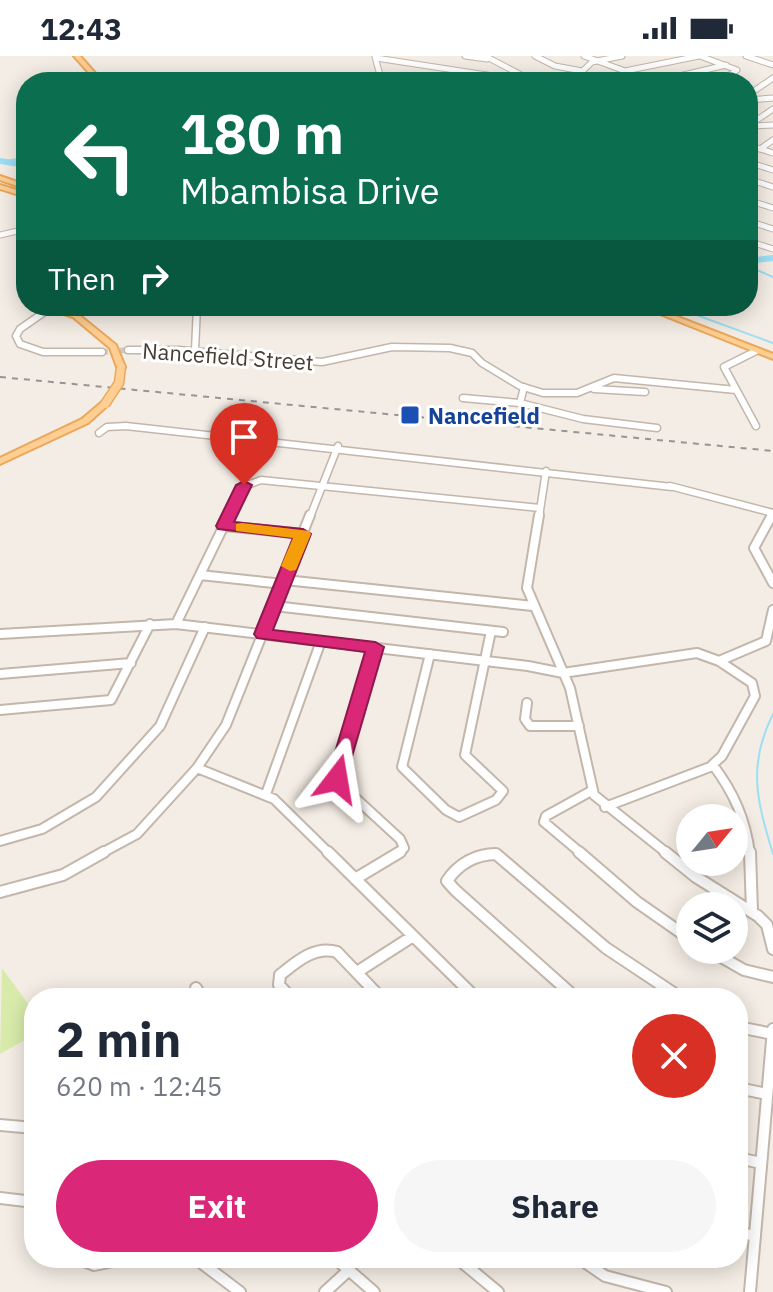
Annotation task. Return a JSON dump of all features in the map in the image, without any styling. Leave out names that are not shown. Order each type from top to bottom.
[{"type":"main road","points":[[77,57],[91,72]]},
{"type":"main road","points":[[669,316],[773,357]]},
{"type":"main road","points":[[686,316],[773,350]]},
{"type":"main road","points":[[0,458],[100,408],[119,383],[121,367],[113,347],[77,317]]},
{"type":"street","points":[[465,56],[492,60]]},
{"type":"street","points":[[485,56],[513,72]]},
{"type":"street","points":[[535,56],[555,66],[582,71],[594,61],[622,56]]},
{"type":"street","points":[[584,56],[625,71],[699,56],[726,65],[735,72]]},
{"type":"street","points":[[746,56],[773,65]]},
{"type":"street","points":[[375,57],[469,72]]},
{"type":"street","points":[[754,59],[773,57]]},
{"type":"street","points":[[696,72],[726,65]]},
{"type":"street","points":[[760,149],[773,140]]},
{"type":"street","points":[[760,149],[773,153]]},
{"type":"street","points":[[39,316],[18,333],[17,340],[24,347],[50,352],[102,352]]},
{"type":"street","points":[[195,351],[197,316]]},
{"type":"street","name":"Nancefield Street","points":[[128,350],[195,351],[329,362],[392,347],[450,348],[472,353],[482,363],[524,387],[564,394],[593,389]]},
{"type":"street","points":[[756,351],[724,365],[756,426]]},
{"type":"street","points":[[593,389],[609,379],[619,378],[736,390]]},
{"type":"street","points":[[520,403],[524,387]]},
{"type":"street","points":[[593,389],[645,392]]},
{"type":"street","points":[[463,398],[520,403],[583,419],[657,428]]},
{"type":"street","points":[[99,433],[107,427],[126,426],[615,475],[672,487],[773,513],[754,548],[773,583]]},
{"type":"street","points":[[337,447],[672,487]]},
{"type":"street","points":[[0,892],[63,875],[132,838],[197,768],[221,736],[337,447]]},
{"type":"street","points":[[546,471],[526,579],[533,606],[570,688],[593,790],[605,807],[696,877],[752,911],[767,925],[773,949]]},
{"type":"street","points":[[176,624],[242,487],[250,482],[261,480],[540,508]]},
{"type":"street","points":[[224,526],[303,534]]},
{"type":"street","points":[[200,575],[533,606]]},
{"type":"street","points":[[274,606],[503,632]]},
{"type":"street","points":[[719,661],[766,641],[773,610]]},
{"type":"street","points":[[0,710],[108,701],[115,696],[150,624]]},
{"type":"street","points":[[0,634],[176,624],[563,673],[702,654],[750,681],[755,696],[722,756],[713,765],[605,807]]},
{"type":"street","points":[[0,841],[42,829],[96,797],[160,726],[205,627]]},
{"type":"street","points":[[430,654],[402,767],[407,775],[452,814],[465,817],[496,800],[503,791],[465,755],[491,631]]},
{"type":"street","points":[[266,794],[321,641]]},
{"type":"street","points":[[355,879],[396,857],[404,848],[400,839],[339,783],[336,775],[375,647]]},
{"type":"street","points":[[0,674],[131,663]]},
{"type":"street","points":[[527,703],[525,719],[530,726],[579,726]]},
{"type":"street","points":[[713,765],[738,798],[745,818],[753,862],[752,911]]},
{"type":"street","points":[[197,768],[266,794],[466,988]]},
{"type":"street","points":[[593,790],[546,816],[544,822],[637,902],[676,929]]},
{"type":"street","points":[[565,988],[449,884],[451,873],[492,852],[606,948],[666,988]]},
{"type":"street","points":[[357,972],[413,936]]},
{"type":"street","points":[[282,988],[280,975],[320,950],[332,949],[372,988]]},
{"type":"street","points":[[734,964],[744,970],[773,977]]},
{"type":"street","points":[[748,1028],[773,1031],[750,1292]]},
{"type":"street","points":[[748,1090],[767,1094]]},
{"type":"street","points":[[0,1125],[24,1127]]},
{"type":"street","points":[[748,1160],[761,1163]]},
{"type":"street","points":[[0,1198],[24,1201]]},
{"type":"street","points":[[748,1234],[755,1236]]},
{"type":"street","points":[[207,1268],[235,1291]]},
{"type":"street","points":[[347,1268],[374,1292]]},
{"type":"street","points":[[469,1268],[498,1292]]},
{"type":"street","points":[[593,1268],[605,1276],[666,1292]]},
{"type":"street","points":[[325,1292],[349,1270]]},
{"type":"green space","points":[[2,968],[24,998],[24,1041],[0,1054]]},
{"type":"waterway","points":[[4,161],[16,159]]},
{"type":"waterway","points":[[0,161],[16,163]]},
{"type":"waterway","points":[[758,260],[773,258]]},
{"type":"waterway","points":[[758,270],[773,277]]},
{"type":"waterway","points":[[699,316],[773,343]]},
{"type":"waterway","points":[[773,714],[760,750],[757,784],[773,854]]},
{"type":"tunnel","points":[[102,352],[128,350]]},
{"type":"railway","points":[[0,377],[773,451]]},
{"type":"slow traffic","points":[[242,528],[303,534],[290,566]]},
{"type":"place","name":"Nancefield","points":[[410,415]]},
{"type":"route","points":[[244,485],[224,526],[303,534],[263,634],[375,647],[337,779]]}]
